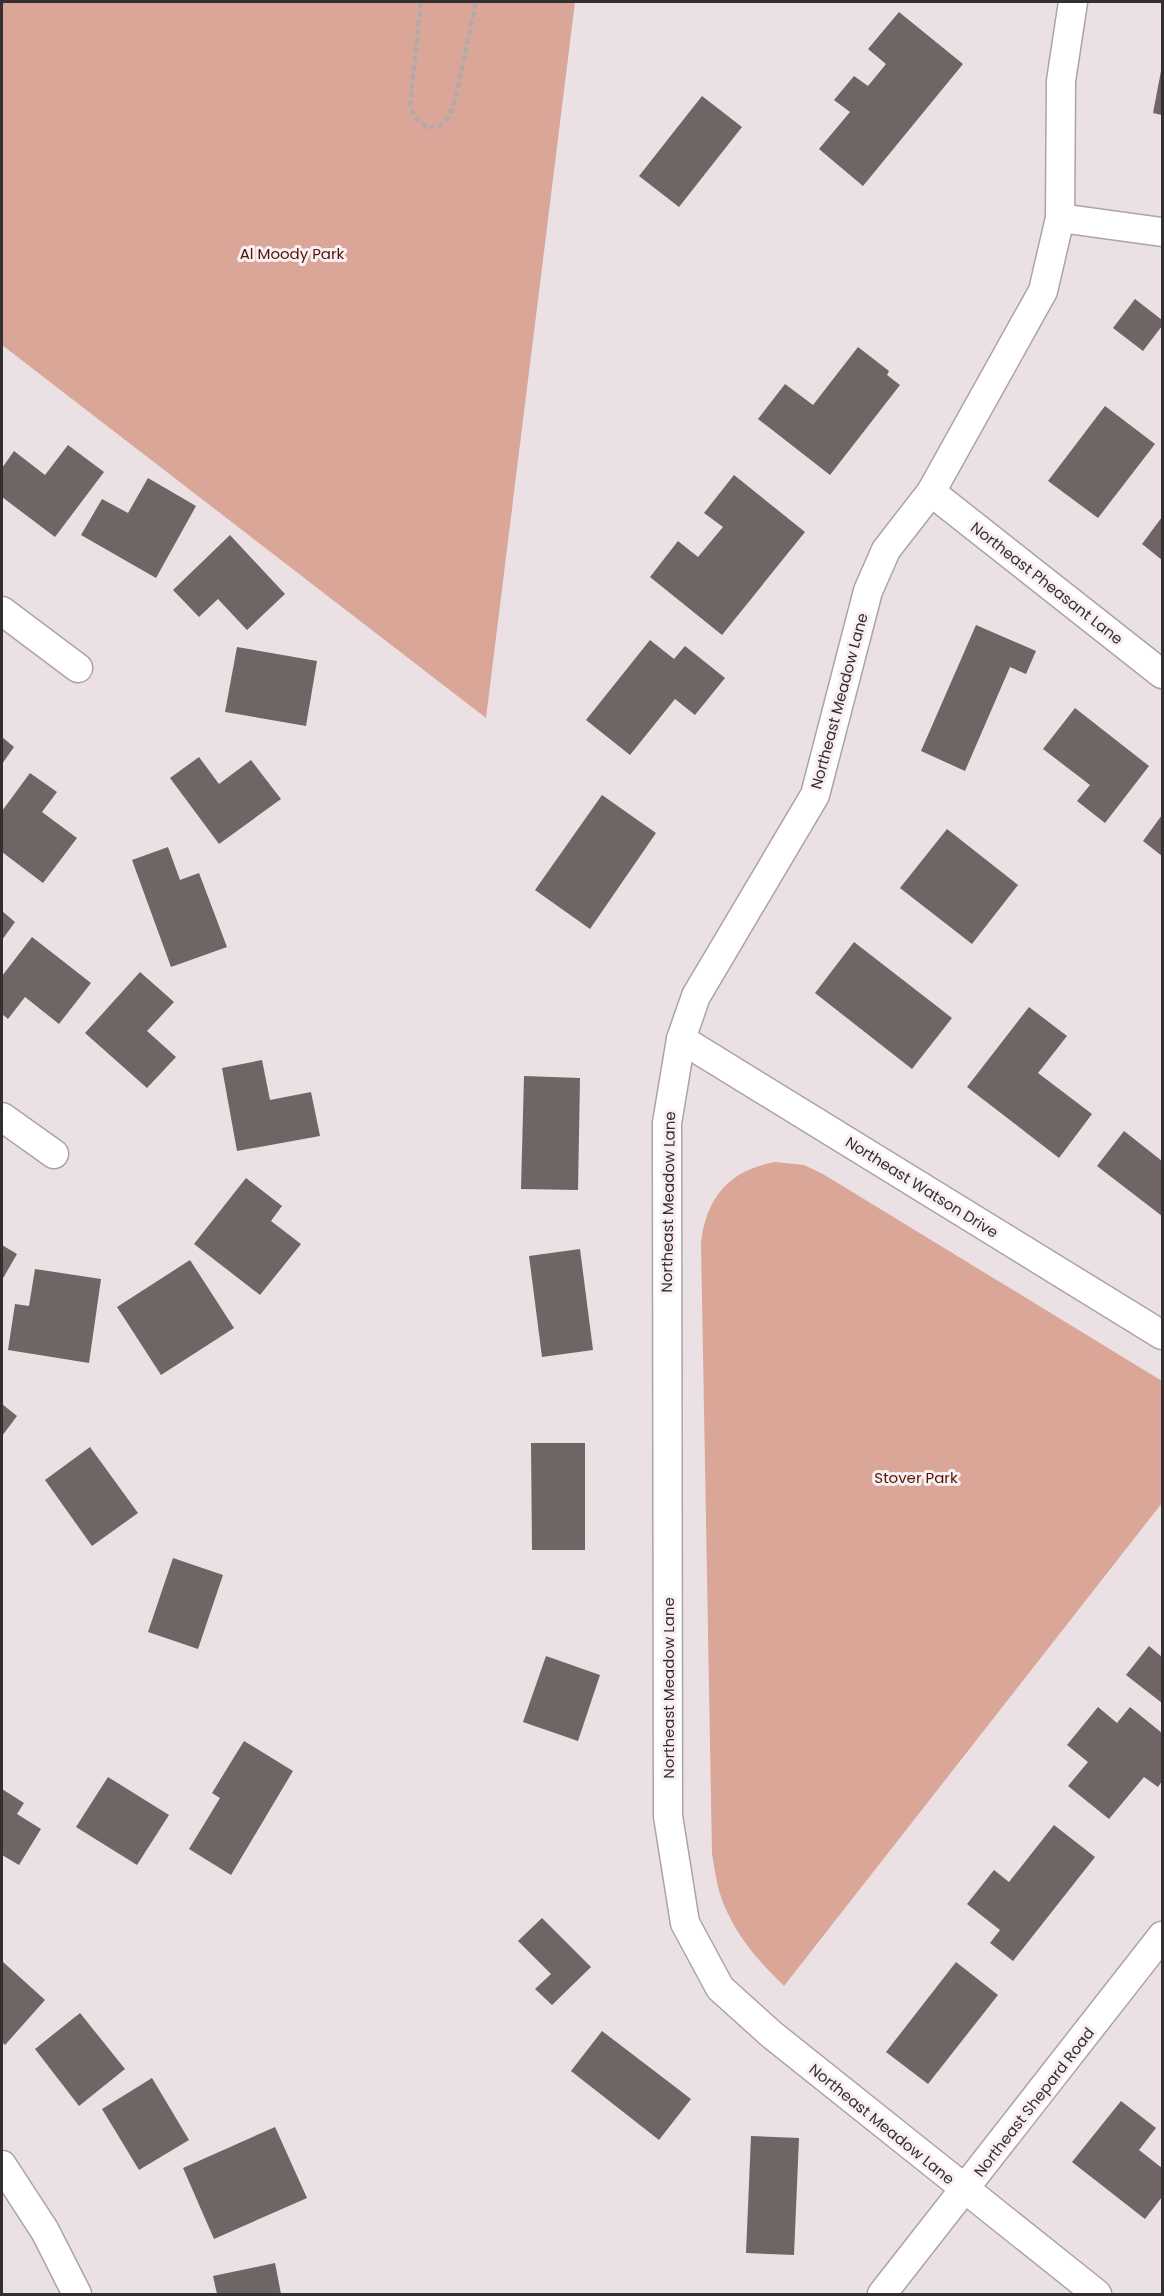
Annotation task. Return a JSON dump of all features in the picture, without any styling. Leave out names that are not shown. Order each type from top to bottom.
[{"type":"street","name":"Northeast Meadow Lane","points":[[1073,2],[1061,81],[1060,218],[1042,291],[931,492],[886,550],[868,591],[815,795],[696,996],[681,1039],[667,1123],[668,1816],[685,1923],[720,1988],[771,2034],[1097,2295]]},
{"type":"street","points":[[1060,218],[1162,232]]},
{"type":"street","name":"Northeast Pheasant Lane","points":[[931,492],[1162,674]]},
{"type":"street","points":[[2,610],[78,668]]},
{"type":"street","name":"Northeast Watson Drive","points":[[681,1039],[1162,1335]]},
{"type":"street","points":[[2,1117],[54,1155]]},
{"type":"street","name":"Northeast Shepard Road","points":[[882,2295],[1162,1936]]},
{"type":"street","points":[[2,2165],[45,2231],[77,2295]]},
{"type":"path","points":[[421,2],[410,105],[416,119],[428,128],[441,126],[449,117],[456,96],[476,2]]},
{"type":"green space","name":"Al Moody Park","points":[[2,2],[575,2],[486,718],[2,345]]},
{"type":"green space","name":"Stover Park","points":[[775,1162],[804,1165],[823,1174],[1162,1381],[1162,1503],[784,1986],[754,1954],[737,1931],[719,1891],[712,1854],[701,1243],[708,1212],[723,1189],[745,1172]]},
{"type":"building","points":[[899,12],[963,64],[863,186],[819,149],[850,112],[834,100],[854,76],[868,86],[886,64],[868,49]]},
{"type":"building","points":[[1162,71],[1162,115],[1153,113]]},
{"type":"building","points":[[702,96],[742,127],[679,207],[639,176]]},
{"type":"building","points":[[1135,299],[1162,320],[1162,326],[1143,351],[1113,328]]},
{"type":"building","points":[[858,347],[889,371],[887,375],[900,385],[830,475],[758,419],[785,384],[813,405]]},
{"type":"building","points":[[1105,406],[1155,444],[1098,518],[1048,481]]},
{"type":"building","points":[[68,445],[104,472],[55,537],[2,497],[2,468],[14,451],[45,475]]},
{"type":"building","points":[[734,475],[805,532],[722,635],[650,577],[678,541],[698,557],[723,527],[704,513]]},
{"type":"building","points":[[148,478],[196,506],[156,578],[81,535],[102,499],[128,513]]},
{"type":"building","points":[[1162,517],[1162,560],[1142,544]]},
{"type":"building","points":[[230,535],[285,594],[247,630],[218,599],[199,617],[173,590]]},
{"type":"building","points":[[976,625],[1036,651],[1026,674],[1010,667],[965,771],[921,751]]},
{"type":"building","points":[[650,640],[674,659],[685,646],[725,678],[695,715],[675,699],[630,755],[586,720]]},
{"type":"building","points":[[237,647],[317,661],[306,726],[225,712]]},
{"type":"building","points":[[1075,708],[1149,766],[1105,823],[1077,801],[1090,785],[1043,749]]},
{"type":"building","points":[[2,737],[14,747],[2,764]]},
{"type":"building","points":[[199,757],[219,784],[251,760],[281,799],[219,844],[170,778]]},
{"type":"building","points":[[30,773],[57,792],[42,812],[77,838],[43,883],[2,852],[2,811]]},
{"type":"building","points":[[602,795],[656,833],[590,929],[535,890]]},
{"type":"building","points":[[1162,815],[1162,856],[1143,841]]},
{"type":"building","points":[[947,829],[1018,885],[972,944],[900,888]]},
{"type":"building","points":[[168,847],[180,880],[199,873],[227,947],[171,967],[132,860]]},
{"type":"building","points":[[2,911],[15,922],[2,940]]},
{"type":"building","points":[[32,937],[91,983],[59,1024],[25,997],[8,1019],[2,1014],[2,976]]},
{"type":"building","points":[[854,942],[952,1018],[912,1069],[815,993]]},
{"type":"building","points":[[140,972],[174,1002],[147,1031],[176,1057],[147,1088],[85,1033]]},
{"type":"building","points":[[1029,1007],[1067,1036],[1038,1073],[1092,1114],[1059,1158],[967,1087]]},
{"type":"building","points":[[262,1060],[270,1100],[311,1092],[320,1136],[237,1151],[222,1068]]},
{"type":"building","points":[[524,1076],[580,1078],[578,1190],[521,1189]]},
{"type":"building","points":[[1124,1131],[1162,1161],[1162,1216],[1097,1166]]},
{"type":"building","points":[[246,1178],[282,1206],[271,1221],[301,1244],[260,1295],[194,1244]]},
{"type":"building","points":[[2,1245],[17,1254],[2,1280]]},
{"type":"building","points":[[580,1249],[593,1350],[542,1357],[529,1256]]},
{"type":"building","points":[[190,1260],[234,1328],[161,1375],[117,1307]]},
{"type":"building","points":[[35,1269],[101,1279],[89,1363],[8,1350],[15,1304],[29,1306]]},
{"type":"building","points":[[2,1404],[17,1416],[2,1436]]},
{"type":"building","points":[[531,1443],[585,1443],[585,1550],[532,1550]]},
{"type":"building","points":[[90,1447],[138,1513],[92,1546],[45,1480]]},
{"type":"building","points":[[173,1558],[223,1575],[198,1649],[148,1632]]},
{"type":"building","points":[[1149,1646],[1162,1657],[1162,1703],[1126,1675]]},
{"type":"building","points":[[546,1656],[600,1675],[578,1741],[523,1722]]},
{"type":"building","points":[[1098,1707],[1117,1723],[1130,1707],[1162,1733],[1162,1781],[1158,1787],[1144,1777],[1109,1819],[1068,1786],[1088,1762],[1067,1745]]},
{"type":"building","points":[[244,1741],[293,1771],[231,1875],[189,1849],[220,1798],[212,1793]]},
{"type":"building","points":[[108,1777],[169,1815],[137,1865],[76,1827]]},
{"type":"building","points":[[2,1789],[24,1803],[17,1814],[41,1829],[19,1865],[2,1855]]},
{"type":"building","points":[[1054,1825],[1095,1857],[1013,1961],[990,1943],[1000,1930],[967,1904],[994,1870],[1009,1882]]},
{"type":"building","points":[[542,1918],[591,1967],[552,2005],[535,1989],[551,1974],[518,1941]]},
{"type":"building","points":[[2,1961],[45,2000],[5,2045],[2,2042]]},
{"type":"building","points":[[956,1962],[998,1995],[928,2084],[886,2052]]},
{"type":"building","points":[[80,2013],[125,2069],[79,2106],[35,2049]]},
{"type":"building","points":[[602,2031],[691,2099],[659,2140],[571,2071]]},
{"type":"building","points":[[152,2078],[189,2140],[139,2170],[102,2109]]},
{"type":"building","points":[[1121,2101],[1156,2128],[1139,2150],[1162,2168],[1162,2197],[1145,2219],[1072,2162]]},
{"type":"building","points":[[275,2127],[307,2198],[214,2239],[183,2168]]},
{"type":"building","points":[[751,2136],[799,2138],[794,2255],[746,2253]]},
{"type":"building","points":[[275,2263],[281,2294],[217,2294],[213,2276]]}]
